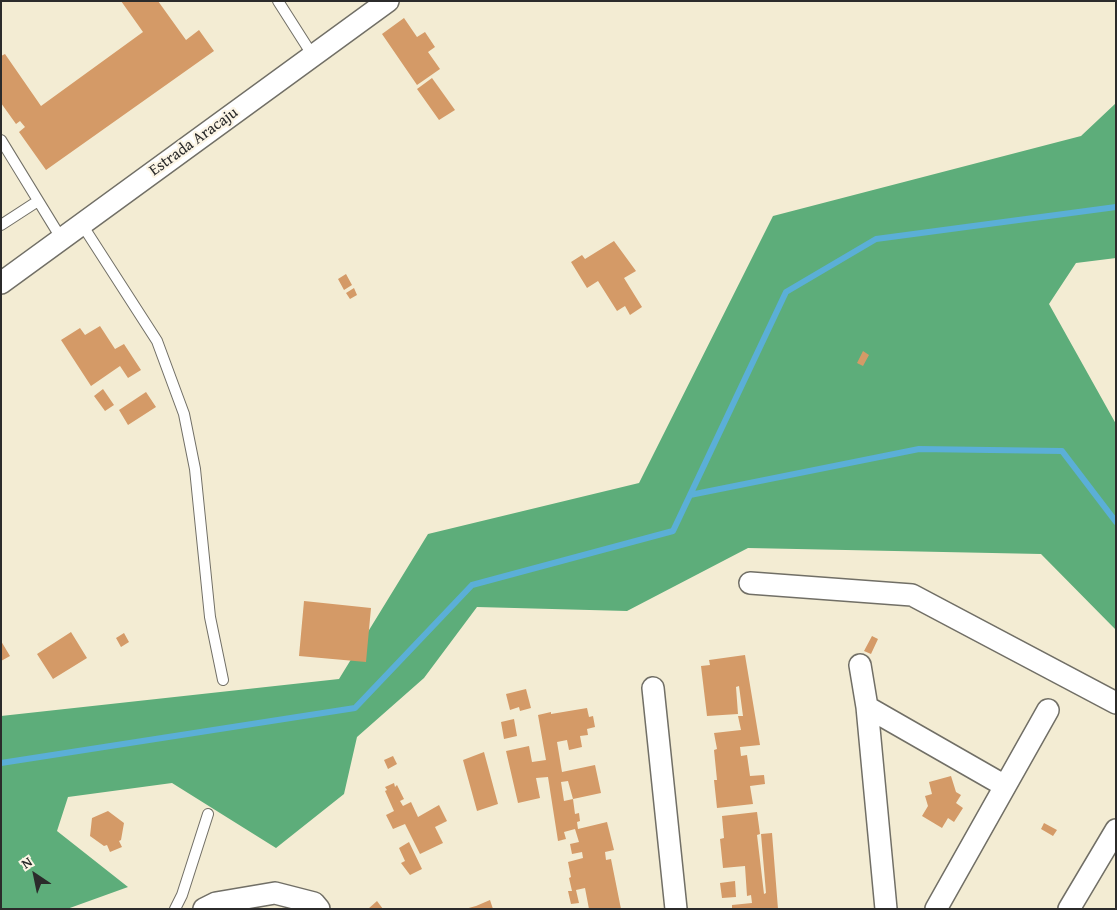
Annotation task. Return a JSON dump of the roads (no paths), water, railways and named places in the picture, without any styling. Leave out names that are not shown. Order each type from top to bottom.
[{"type":"street","name":"Estrada Aracaju","points":[[1,283],[388,1]]},
{"type":"street","points":[[750,582],[912,595],[1116,703]]},
{"type":"street","points":[[860,666],[867,707],[886,909]]},
{"type":"street","points":[[653,688],[676,909]]},
{"type":"street","points":[[867,707],[1005,786]]},
{"type":"street","points":[[936,909],[1048,710]]},
{"type":"street","points":[[1069,909],[1116,830]]},
{"type":"street","points":[[204,909],[216,903],[275,893],[314,903],[319,909]]},
{"type":"lane","points":[[278,1],[313,56]]},
{"type":"lane","points":[[1,140],[61,238]]},
{"type":"lane","points":[[1,225],[38,201]]},
{"type":"lane","points":[[81,223],[157,341],[184,414],[195,469],[210,617],[223,680]]},
{"type":"lane","points":[[175,909],[182,895],[208,814]]},
{"type":"waterway","points":[[1,763],[355,708],[472,585],[673,531],[786,292],[876,239],[1116,207]]},
{"type":"waterway","points":[[690,495],[919,449],[1062,451],[1116,522]]}]
